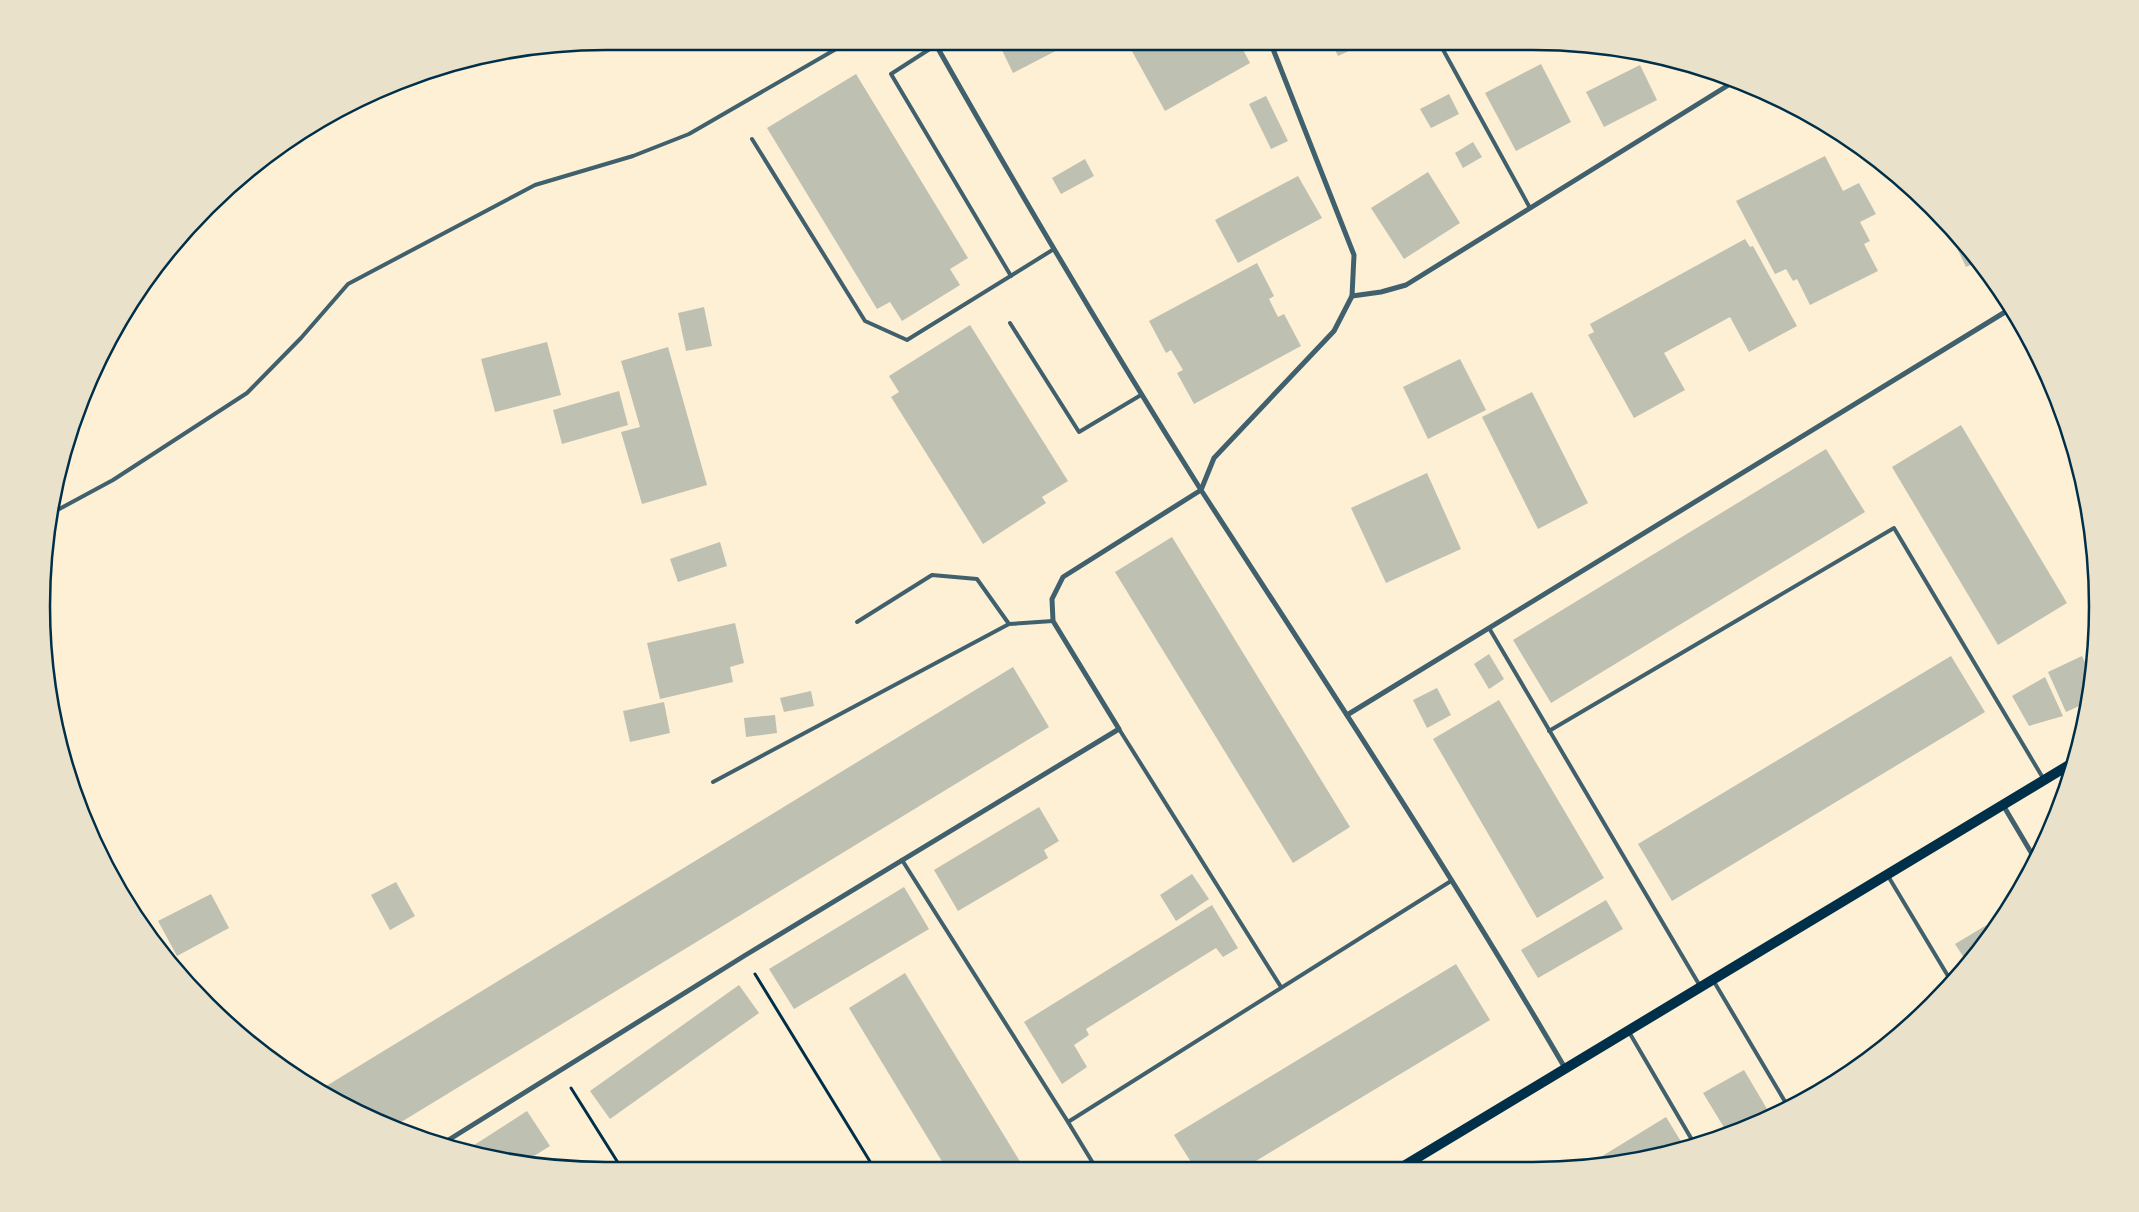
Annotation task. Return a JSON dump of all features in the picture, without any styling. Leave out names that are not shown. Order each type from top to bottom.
[{"type":"main road","points":[[1410,1162],[1712,978],[2064,768]]},
{"type":"street","points":[[939,50],[1054,250],[1141,395],[1347,715],[1565,1068]]},
{"type":"street","points":[[450,1139],[744,956],[1119,729],[1053,621],[1052,599],[1063,577],[1201,490],[1214,458],[1334,331],[1352,296],[1354,255],[1273,50]]},
{"type":"street","points":[[1352,296],[1381,292],[1406,285],[1727,85]]},
{"type":"street","points":[[1347,715],[2005,312]]},
{"type":"street","points":[[2004,805],[2032,853]]},
{"type":"lane","points":[[59,509],[114,480],[247,393],[301,338],[348,284],[535,185],[633,156],[688,134],[834,50]]},
{"type":"lane","points":[[928,50],[891,74],[1012,276]]},
{"type":"lane","points":[[1443,50],[1530,208]]},
{"type":"lane","points":[[752,139],[865,320],[907,340],[1054,250]]},
{"type":"lane","points":[[1010,323],[1079,432],[1141,395]]},
{"type":"lane","points":[[1549,731],[1894,528],[2044,780]]},
{"type":"lane","points":[[857,622],[932,575],[977,578],[1010,624]]},
{"type":"lane","points":[[713,782],[1010,624],[1053,621]]},
{"type":"lane","points":[[1489,628],[1700,986]]},
{"type":"lane","points":[[1119,729],[1281,987]]},
{"type":"lane","points":[[902,860],[1092,1162]]},
{"type":"lane","points":[[1886,874],[1948,976]]},
{"type":"lane","points":[[1068,1122],[1451,881]]},
{"type":"lane","points":[[1712,978],[1784,1102]]},
{"type":"lane","points":[[1628,1030],[1691,1139]]},
{"type":"path","points":[[744,956],[870,1162]]},
{"type":"path","points":[[560,1071],[618,1162]]},
{"type":"building","points":[[1002,50],[1057,50],[1013,73]]},
{"type":"building","points":[[1131,50],[1243,50],[1250,63],[1165,111]]},
{"type":"building","points":[[1335,50],[1351,50],[1338,56]]},
{"type":"building","points":[[1541,64],[1571,122],[1516,151],[1485,93]]},
{"type":"building","points":[[1640,65],[1657,100],[1604,127],[1586,92]]},
{"type":"building","points":[[856,74],[968,258],[950,269],[960,285],[902,321],[890,302],[877,309],[767,128]]},
{"type":"building","points":[[1449,94],[1459,114],[1431,128],[1420,109]]},
{"type":"building","points":[[1266,96],[1288,141],[1271,149],[1249,104]]},
{"type":"building","points":[[1473,142],[1482,157],[1463,168],[1455,153]]},
{"type":"building","points":[[1825,156],[1843,191],[1859,183],[1876,214],[1860,222],[1870,241],[1864,244],[1878,271],[1810,305],[1797,279],[1793,281],[1786,269],[1775,274],[1736,201]]},
{"type":"building","points":[[1085,159],[1094,176],[1061,194],[1052,178]]},
{"type":"building","points":[[1428,172],[1460,223],[1404,259],[1371,208]]},
{"type":"building","points":[[1298,176],[1322,218],[1238,263],[1215,220]]},
{"type":"building","points":[[1745,239],[1750,247],[1753,246],[1797,326],[1749,352],[1730,317],[1664,353],[1685,390],[1634,418],[1588,335],[1594,332],[1590,324]]},
{"type":"building","points":[[1955,244],[1971,265],[1966,267]]},
{"type":"building","points":[[1257,263],[1274,296],[1269,299],[1278,317],[1284,314],[1301,346],[1194,404],[1177,373],[1183,370],[1171,350],[1166,353],[1149,321]]},
{"type":"building","points":[[704,307],[712,346],[686,351],[678,313]]},
{"type":"building","points":[[970,325],[1068,481],[1042,497],[1046,503],[983,544],[891,397],[899,392],[889,376]]},
{"type":"building","points":[[547,342],[561,395],[495,412],[481,359]]},
{"type":"building","points":[[668,347],[707,485],[642,504],[621,432],[640,427],[621,361]]},
{"type":"building","points":[[1460,359],[1486,410],[1428,439],[1403,387]]},
{"type":"building","points":[[619,391],[628,425],[562,444],[553,410]]},
{"type":"building","points":[[1532,392],[1588,503],[1538,529],[1482,417]]},
{"type":"building","points":[[1961,425],[2067,603],[1998,645],[1892,467]]},
{"type":"building","points":[[1826,449],[1865,512],[1551,703],[1513,640]]},
{"type":"building","points":[[1427,473],[1461,549],[1386,583],[1351,508]]},
{"type":"building","points":[[1172,537],[1350,827],[1293,863],[1115,572]]},
{"type":"building","points":[[720,542],[727,566],[678,582],[670,559]]},
{"type":"building","points":[[735,623],[744,663],[730,667],[733,682],[660,699],[647,643]]},
{"type":"building","points":[[1489,654],[1504,679],[1489,689],[1474,664]]},
{"type":"building","points":[[1951,656],[1985,712],[1672,901],[1638,844]]},
{"type":"building","points":[[2082,656],[2086,664],[2079,706],[2066,712],[2048,672]]},
{"type":"building","points":[[1013,667],[1049,727],[400,1123],[360,1105],[326,1086]]},
{"type":"building","points":[[2045,677],[2063,716],[2029,726],[2012,696]]},
{"type":"building","points":[[1437,688],[1451,715],[1427,728],[1413,700]]},
{"type":"building","points":[[811,691],[814,706],[784,712],[780,698]]},
{"type":"building","points":[[1499,700],[1604,878],[1537,918],[1433,739]]},
{"type":"building","points":[[664,702],[670,733],[630,742],[623,711]]},
{"type":"building","points":[[775,715],[777,733],[746,737],[744,718]]},
{"type":"building","points":[[1039,807],[1059,841],[1044,850],[1048,858],[958,911],[934,870]]},
{"type":"building","points":[[1192,874],[1209,899],[1176,921],[1160,895]]},
{"type":"building","points":[[396,882],[415,916],[390,930],[371,895]]},
{"type":"building","points":[[904,887],[929,929],[794,1009],[769,969]]},
{"type":"building","points":[[211,894],[229,928],[177,956],[158,921]]},
{"type":"building","points":[[1606,900],[1623,929],[1538,978],[1521,950]]},
{"type":"building","points":[[1212,905],[1238,948],[1223,957],[1216,948],[1086,1029],[1089,1035],[1074,1045],[1087,1067],[1062,1084],[1024,1022]]},
{"type":"building","points":[[1989,924],[1964,957],[1955,944]]},
{"type":"building","points":[[1456,964],[1490,1020],[1254,1162],[1191,1162],[1174,1135]]},
{"type":"building","points":[[905,973],[1020,1162],[942,1162],[849,1008]]},
{"type":"building","points":[[739,985],[759,1013],[610,1119],[590,1091]]},
{"type":"building","points":[[1744,1070],[1768,1110],[1724,1128],[1703,1093]]},
{"type":"building","points":[[527,1111],[550,1146],[533,1157],[473,1146]]},
{"type":"building","points":[[1666,1117],[1681,1142],[1641,1151],[1600,1158]]}]
